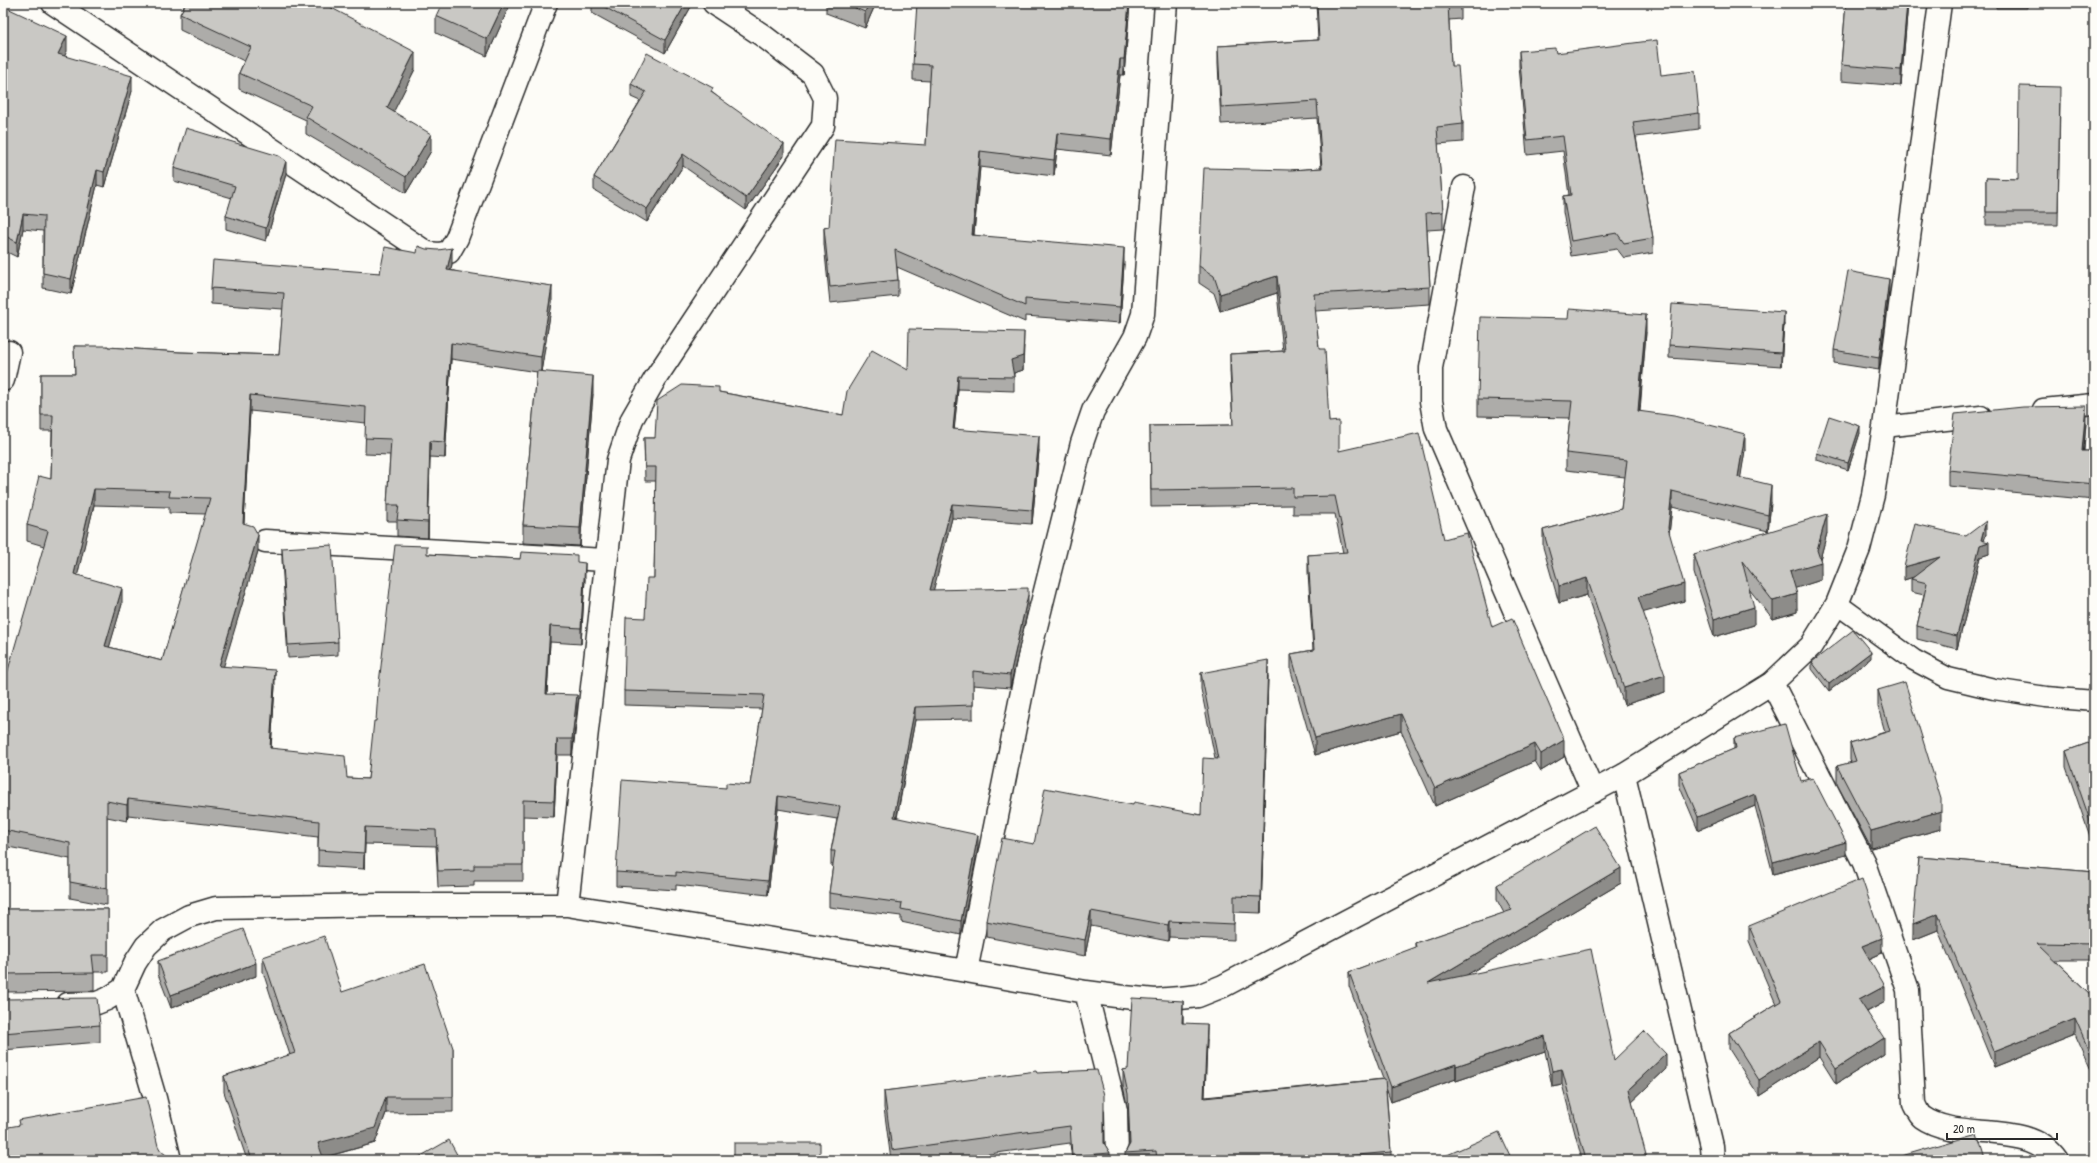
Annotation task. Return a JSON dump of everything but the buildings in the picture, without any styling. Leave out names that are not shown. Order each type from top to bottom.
[{"type":"street","points":[[53,3],[427,253],[439,254],[449,252],[457,238],[546,3]]},
{"type":"street","points":[[568,905],[605,560],[618,460],[632,419],[655,379],[823,126],[825,98],[813,74],[762,35],[714,3]]},
{"type":"street","points":[[966,971],[1032,647],[1082,444],[1093,411],[1135,337],[1143,314],[1166,3]]},
{"type":"street","points":[[47,1004],[97,1003],[107,999],[123,989],[135,963],[146,946],[163,930],[189,916],[216,908],[380,905],[568,905],[1086,992],[1155,1000],[1198,996],[1223,986],[1593,792],[1624,775],[1772,683],[1810,646],[1837,604],[1859,549],[1873,495],[1884,427],[1940,3]]},
{"type":"street","points":[[1464,187],[1431,368],[1431,401],[1436,429],[1593,792]]},
{"type":"street","points":[[3,380],[9,352]]},
{"type":"street","points":[[265,541],[605,560]]},
{"type":"street","points":[[1772,683],[1864,863],[1908,990],[1914,1104],[1921,1117],[1938,1125],[2029,1139],[2046,1146],[2057,1160]]},
{"type":"street","points":[[1624,775],[1710,1138],[1713,1160]]},
{"type":"street","points":[[123,989],[155,1098],[170,1160]]},
{"type":"street","points":[[1086,992],[1116,1110],[1117,1160]]},
{"type":"lane","points":[[2024,412],[2094,404]]},
{"type":"lane","points":[[1884,427],[2001,414]]},
{"type":"lane","points":[[1837,604],[1914,660],[1948,678],[1994,689],[2046,697],[2094,701]]}]
